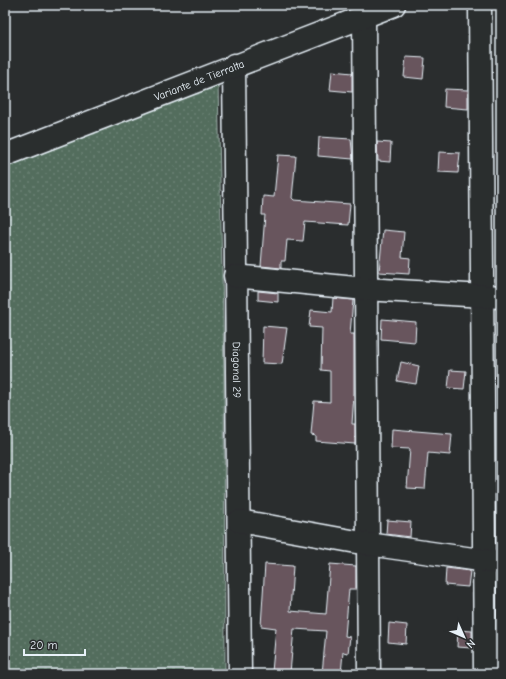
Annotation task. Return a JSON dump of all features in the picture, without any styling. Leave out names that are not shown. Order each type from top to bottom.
[{"type":"street","name":"Variante de Tierralta","points":[[5,154],[234,65],[394,5]]},
{"type":"street","points":[[480,5],[491,296],[493,562],[485,674]]},
{"type":"street","points":[[364,16],[369,674]]},
{"type":"street","name":"Diagonal 29","points":[[234,65],[240,674]]},
{"type":"street","points":[[235,276],[365,289],[491,296]]},
{"type":"street","points":[[238,521],[368,544],[493,562]]},
{"type":"green space","points":[[218,83],[224,371],[225,674],[5,674],[5,168]]},
{"type":"building","points":[[406,57],[425,58],[423,79],[404,77]]},
{"type":"building","points":[[332,71],[352,73],[352,92],[330,90]]},
{"type":"building","points":[[445,89],[468,90],[468,109],[444,107]]},
{"type":"building","points":[[319,137],[351,139],[353,159],[318,156]]},
{"type":"building","points":[[377,142],[391,143],[390,162],[378,161]]},
{"type":"building","points":[[439,152],[460,153],[458,173],[438,172]]},
{"type":"building","points":[[278,155],[296,156],[292,198],[294,200],[350,204],[348,225],[305,222],[303,241],[287,240],[285,261],[281,261],[281,268],[261,266],[265,215],[262,215],[263,196],[274,197]]},
{"type":"building","points":[[383,230],[404,232],[402,257],[410,258],[409,274],[379,272]]},
{"type":"building","points":[[258,291],[278,293],[278,302],[258,300]]},
{"type":"building","points":[[333,298],[353,300],[350,334],[354,334],[354,393],[352,424],[355,424],[355,444],[316,441],[316,436],[311,435],[314,401],[330,402],[330,371],[321,370],[322,328],[309,327],[311,310],[332,312]]},
{"type":"building","points":[[382,319],[416,322],[415,342],[381,339]]},
{"type":"building","points":[[263,326],[287,328],[282,364],[262,363]]},
{"type":"building","points":[[401,362],[419,366],[416,384],[397,381]]},
{"type":"building","points":[[450,370],[466,371],[464,389],[448,388]]},
{"type":"building","points":[[392,429],[452,434],[450,455],[428,453],[425,489],[407,488],[410,449],[391,448]]},
{"type":"building","points":[[387,520],[411,522],[410,537],[386,534]]},
{"type":"building","points":[[265,564],[293,566],[290,611],[326,614],[330,564],[356,566],[356,589],[349,589],[345,636],[350,637],[348,653],[343,652],[341,674],[322,674],[326,631],[294,629],[290,673],[272,672],[276,628],[261,626]]},
{"type":"building","points":[[446,568],[470,571],[468,587],[445,585]]},
{"type":"building","points":[[389,623],[407,625],[406,644],[388,642]]},
{"type":"building","points":[[458,630],[472,631],[472,648],[457,647]]}]
